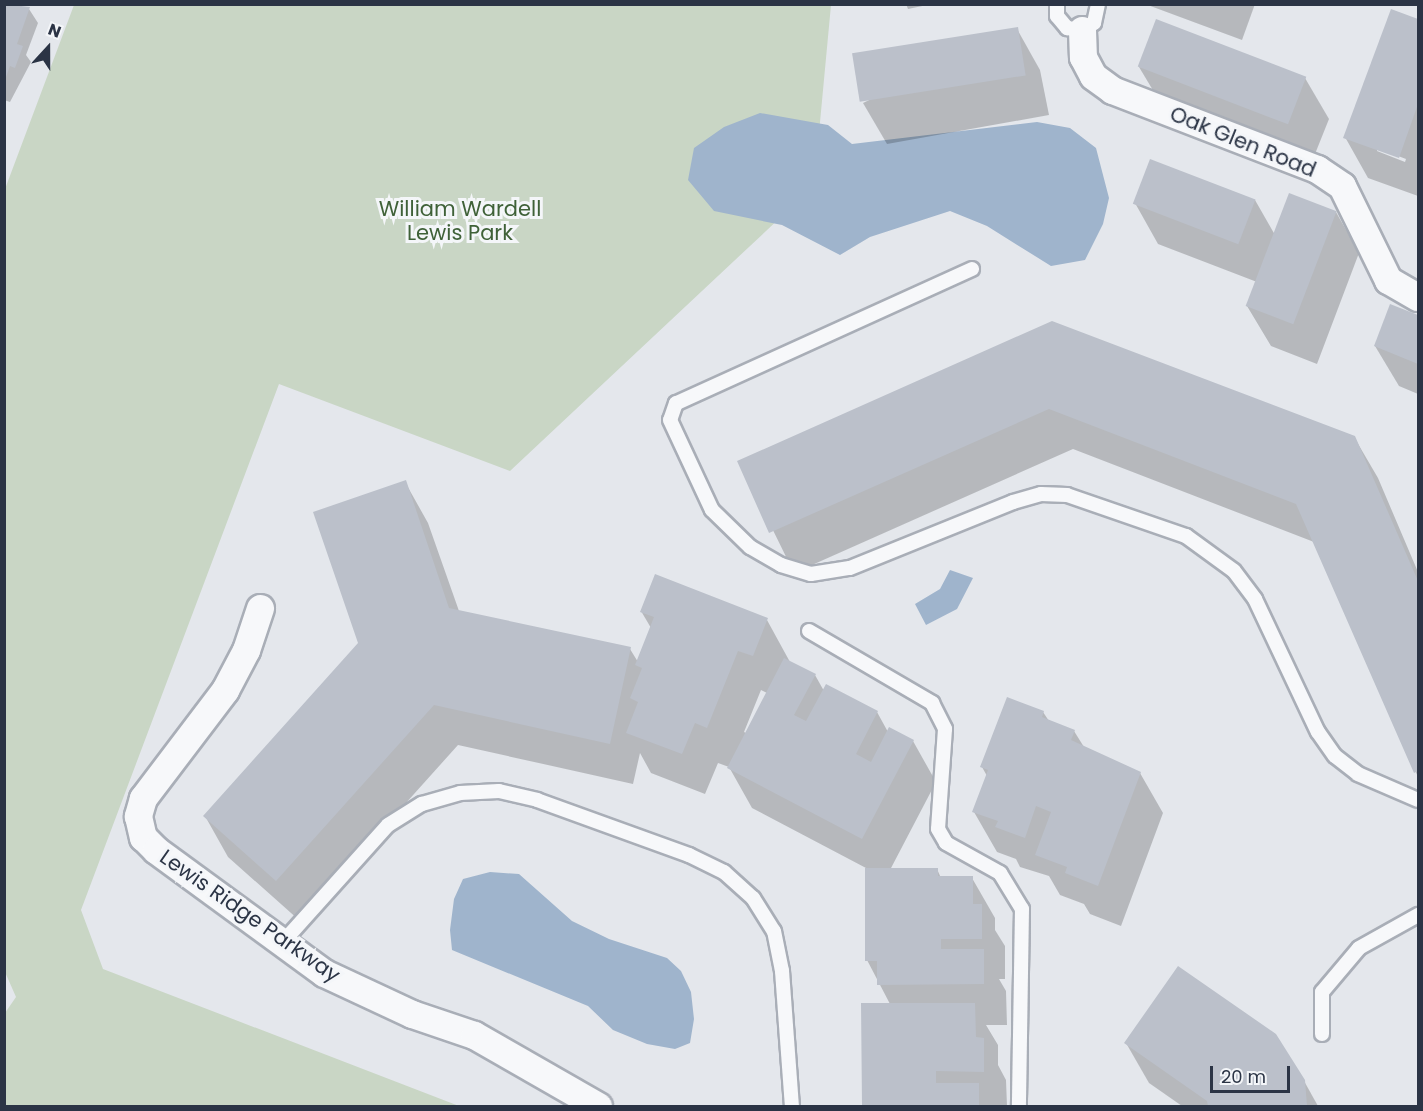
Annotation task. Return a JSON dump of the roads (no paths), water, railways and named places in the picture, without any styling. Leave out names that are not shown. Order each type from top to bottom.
[{"type":"street","name":"Oak Glen Road","points":[[1082,30],[1083,57],[1093,76],[1112,90],[1317,169],[1342,186],[1388,280],[1419,297]]},
{"type":"street","name":"Lewis Ridge Parkway","points":[[260,608],[246,650],[225,690],[142,798],[138,816],[143,837],[156,850],[324,973],[412,1014],[474,1035],[598,1107]]},
{"type":"lane","points":[[1058,4],[1057,16],[1067,28],[1082,30],[1094,23],[1098,4]]},
{"type":"lane","points":[[972,269],[676,403],[670,420],[712,510],[750,547],[782,565],[811,574],[850,568],[1014,502],[1041,494],[1066,495],[1099,504],[1186,536],[1234,571],[1255,599],[1318,732],[1335,756],[1358,774],[1419,800]]},
{"type":"lane","points":[[809,631],[932,704],[945,729],[938,829],[946,843],[1000,873],[1022,909],[1019,1107]]},
{"type":"lane","points":[[283,942],[388,825],[422,804],[460,793],[499,791],[537,800],[689,855],[724,872],[753,898],[774,931],[782,971],[792,1107]]},
{"type":"lane","points":[[1322,1034],[1322,992],[1359,948],[1419,915]]},
{"type":"water","points":[[760,113],[828,125],[852,144],[1037,122],[1070,128],[1096,148],[1109,198],[1103,224],[1085,260],[1051,266],[987,226],[950,211],[870,237],[840,255],[782,225],[714,211],[688,180],[694,148],[724,127]]},
{"type":"water","points":[[950,570],[973,578],[957,609],[926,625],[915,604],[940,589]]},
{"type":"water","points":[[490,872],[519,874],[572,921],[609,939],[667,958],[681,971],[691,992],[694,1019],[690,1043],[675,1049],[647,1044],[613,1030],[588,1006],[452,950],[450,930],[454,899],[463,879]]},
{"type":"park label","name":"William Wardell Lewis Park","points":[[460,221]]}]
